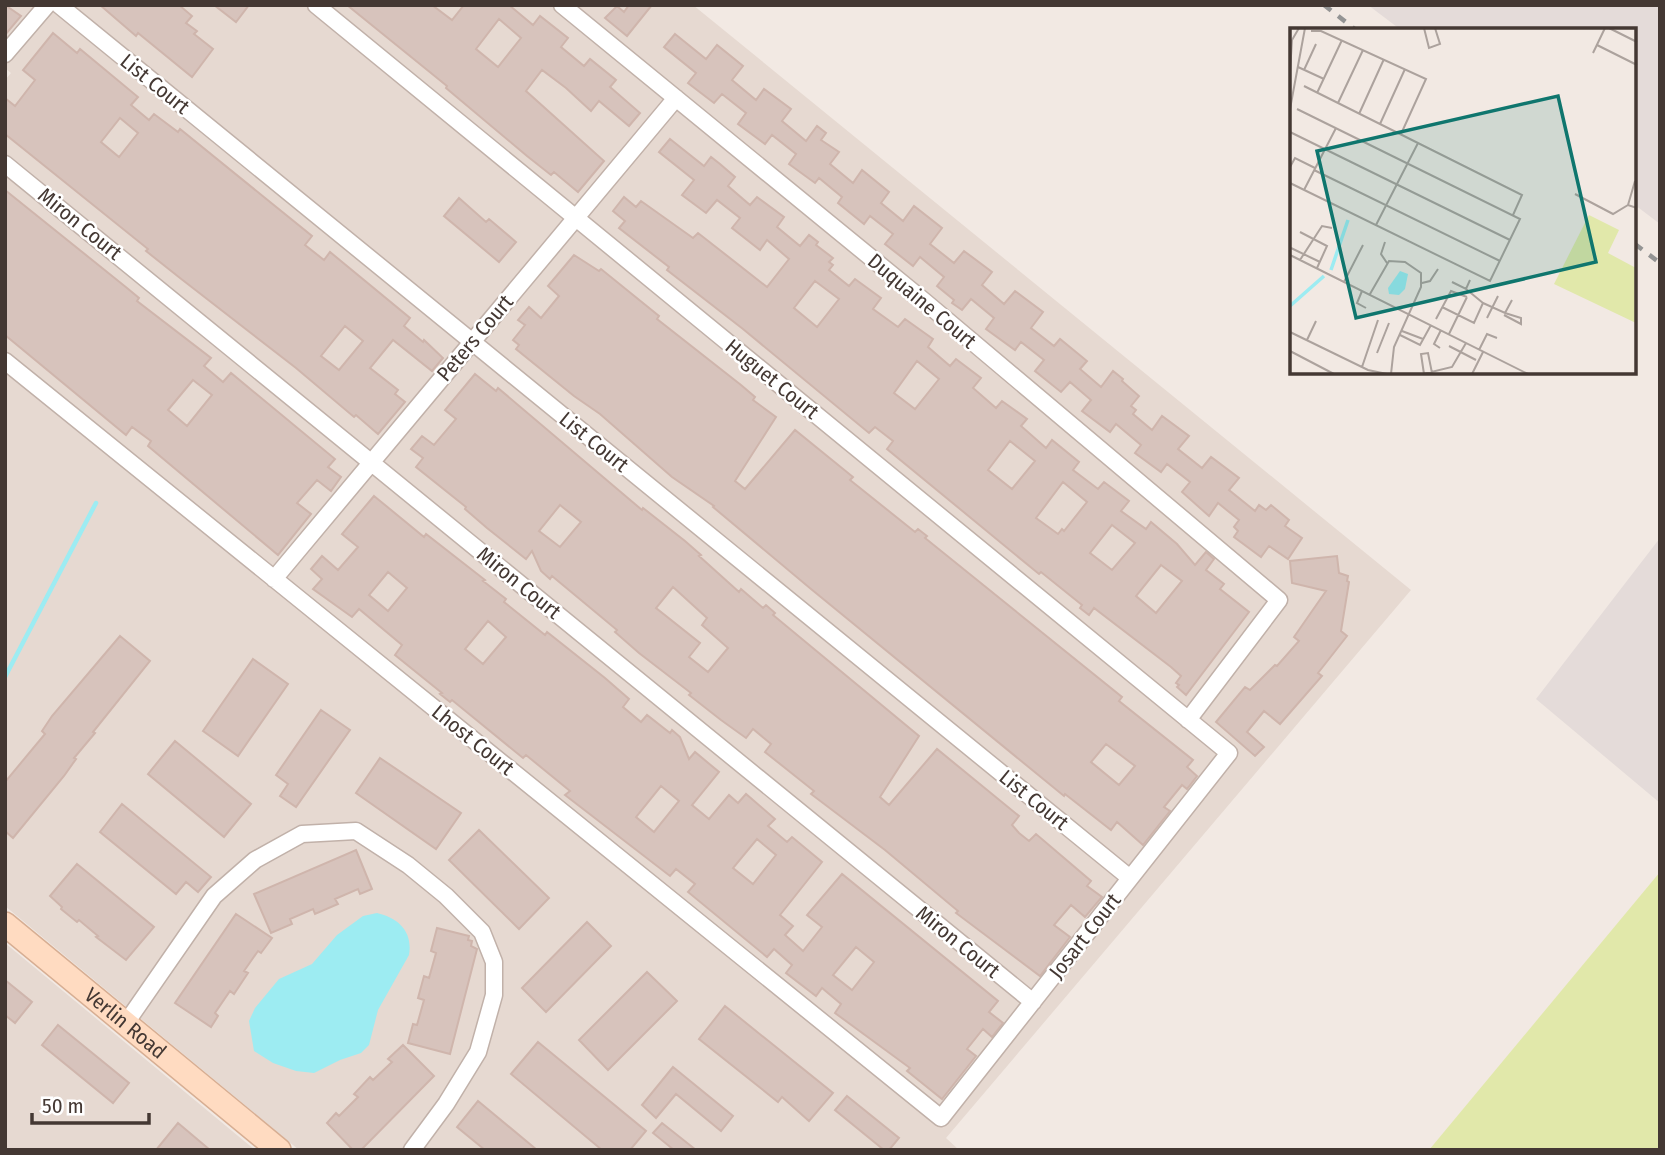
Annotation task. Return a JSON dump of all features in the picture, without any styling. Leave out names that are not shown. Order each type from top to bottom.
[{"type":"street","points":[[5,54],[47,5]]},
{"type":"street","name":"List Court","points":[[59,5],[1130,878]]},
{"type":"street","name":"Huguet Court","points":[[316,5],[1229,753]]},
{"type":"street","name":"Duquaine Court","points":[[573,9],[676,98],[924,301],[1279,600],[1188,720]]},
{"type":"street","name":"Peters Court","points":[[274,579],[676,98]]},
{"type":"street","name":"Miron Court","points":[[5,164],[1032,1003]]},
{"type":"street","name":"Lhost Court","points":[[5,361],[941,1118]]},
{"type":"street","name":"Josart Court","points":[[941,1118],[1229,753]]},
{"type":"street","points":[[126,1023],[214,897],[256,860],[302,834],[356,831],[408,865],[446,896],[482,932],[494,962],[494,995],[478,1052],[446,1104],[412,1150]]},
{"type":"street","name":"Verlin Road","points":[[5,924],[279,1150]]},
{"type":"shaded area","points":[[5,5],[693,5],[1411,590],[946,1138],[959,1150],[299,1150],[5,906],[5,80],[11,73],[5,68]]},
{"type":"shaded area","points":[[1368,5],[1660,5],[1660,224],[1637,207],[1637,28],[1398,28]]},
{"type":"shaded area","points":[[1660,538],[1660,803],[1536,699]]},
{"type":"shaded area","points":[[5,943],[255,1150],[5,1150]]},
{"type":"green space","points":[[1660,872],[1660,1150],[1429,1150]]},
{"type":"water","points":[[377,913],[392,918],[403,927],[410,947],[409,955],[378,1010],[369,1045],[361,1053],[314,1073],[296,1071],[273,1063],[254,1051],[249,1021],[255,1008],[279,979],[312,964],[337,935],[363,916]]},
{"type":"building","points":[[5,5],[21,16],[5,35]]},
{"type":"building","points":[[100,5],[179,5],[192,16],[186,23],[197,31],[194,34],[213,49],[192,77],[138,33],[136,36]]},
{"type":"building","points":[[214,5],[249,5],[236,22]]},
{"type":"building","points":[[347,5],[432,5],[452,20],[464,5],[509,5],[533,25],[540,16],[568,38],[561,47],[584,66],[590,59],[616,80],[610,87],[640,113],[629,126],[599,101],[591,111],[542,70],[526,91],[604,161],[578,192],[554,172],[551,175],[527,156],[446,88],[447,86]],"holes":[[[499,19],[521,38],[498,67],[476,49]]]},
{"type":"building","points":[[629,5],[652,5],[627,36],[605,18],[617,6],[624,12]]},
{"type":"building","points":[[53,33],[77,53],[80,49],[138,97],[131,105],[149,120],[154,114],[178,132],[180,129],[312,236],[305,245],[324,260],[330,252],[410,318],[404,326],[443,358],[432,371],[393,340],[370,368],[398,390],[395,394],[405,402],[378,434],[146,251],[148,249],[5,134],[5,98],[15,106],[35,80],[23,70]],"holes":[[[120,118],[138,133],[119,157],[101,142]],[[345,326],[363,341],[339,370],[321,356]]]},
{"type":"building","points":[[675,34],[706,59],[717,45],[743,66],[732,80],[756,100],[764,89],[791,109],[782,121],[806,141],[817,126],[826,133],[821,140],[839,152],[830,164],[853,183],[862,170],[889,192],[881,203],[903,221],[914,206],[942,228],[930,244],[954,263],[964,251],[992,272],[982,285],[1004,304],[1015,291],[1043,312],[1031,328],[1054,346],[1060,339],[1087,361],[1080,369],[1101,387],[1113,371],[1123,379],[1139,396],[1131,406],[1136,410],[1133,414],[1152,430],[1162,416],[1189,436],[1178,449],[1202,468],[1211,457],[1239,478],[1229,490],[1255,511],[1259,505],[1266,510],[1271,505],[1289,520],[1285,526],[1302,538],[1288,559],[1269,546],[1261,557],[1234,537],[1238,531],[1234,527],[1239,520],[1218,503],[1209,516],[1182,492],[1190,482],[1167,464],[1161,472],[1135,453],[1141,445],[1116,424],[1110,432],[1082,411],[1091,400],[1070,382],[1061,392],[1035,371],[1044,360],[1021,342],[1015,350],[986,329],[994,318],[971,299],[962,310],[952,303],[954,300],[937,286],[944,277],[920,257],[913,266],[885,244],[893,234],[870,216],[864,224],[838,203],[842,197],[819,178],[815,183],[789,164],[796,154],[772,135],[765,144],[738,124],[746,113],[722,94],[714,103],[688,83],[696,73],[664,47]]},
{"type":"building","points":[[670,139],[704,166],[711,157],[735,177],[728,186],[750,205],[757,197],[784,217],[777,227],[800,246],[809,235],[818,242],[816,245],[833,258],[829,262],[833,265],[829,270],[849,286],[855,279],[881,298],[873,309],[898,327],[905,319],[933,339],[928,347],[950,366],[956,359],[981,378],[973,388],[996,408],[1002,401],[1027,419],[1021,426],[1046,448],[1052,440],[1079,462],[1073,470],[1098,489],[1104,482],[1129,501],[1121,511],[1146,529],[1151,522],[1177,544],[1195,565],[1206,552],[1214,559],[1206,570],[1224,584],[1220,589],[1249,612],[1186,695],[1177,687],[1179,685],[1176,683],[1181,676],[1171,667],[1094,608],[1089,615],[1080,608],[1082,605],[1041,572],[1039,574],[887,449],[893,441],[875,427],[869,433],[619,228],[625,221],[613,211],[624,197],[636,207],[641,201],[693,238],[698,233],[767,287],[789,259],[767,240],[760,250],[732,228],[740,218],[717,200],[706,213],[682,195],[694,180],[659,152]],"holes":[[[815,281],[839,299],[817,327],[794,308]],[[917,361],[939,379],[915,409],[894,393]],[[1010,441],[1035,461],[1012,489],[988,470]],[[1063,482],[1087,502],[1064,531],[1062,529],[1058,534],[1036,518]],[[1112,525],[1135,543],[1112,570],[1090,553]],[[1161,565],[1182,581],[1156,613],[1136,596]]]},
{"type":"building","points":[[5,190],[139,298],[137,301],[211,358],[204,366],[223,382],[231,373],[335,459],[328,467],[341,477],[331,491],[317,480],[297,503],[311,514],[278,555],[148,446],[151,441],[132,427],[126,435],[5,335]],"holes":[[[193,380],[212,395],[187,426],[168,410]]]},
{"type":"building","points":[[459,198],[486,222],[489,219],[516,242],[499,262],[444,216]]},
{"type":"building","points":[[574,255],[599,271],[601,269],[776,417],[735,481],[745,489],[795,430],[853,477],[850,480],[915,532],[918,529],[927,536],[925,538],[1122,697],[1119,701],[1193,760],[1187,767],[1197,776],[1187,789],[1182,785],[1164,807],[1170,811],[1143,845],[1117,822],[1111,830],[1065,794],[1064,796],[714,506],[672,477],[600,414],[516,349],[519,345],[513,340],[525,325],[518,320],[529,307],[541,318],[559,296],[548,286]],"holes":[[[1106,744],[1135,766],[1119,785],[1091,762]]]},
{"type":"building","points":[[475,374],[496,391],[498,388],[642,510],[643,508],[685,541],[739,592],[741,589],[763,608],[766,605],[775,613],[773,615],[919,736],[880,797],[889,805],[937,749],[1019,816],[1012,825],[1019,833],[1029,841],[1036,834],[1091,881],[1087,886],[1102,897],[1085,917],[1071,905],[1054,925],[1070,937],[1040,976],[956,913],[958,911],[885,850],[811,794],[814,791],[765,752],[771,744],[753,729],[746,738],[721,720],[639,653],[615,632],[617,630],[552,576],[550,579],[541,571],[532,551],[526,559],[416,467],[423,458],[411,449],[422,436],[434,445],[456,419],[445,410]],"holes":[[[560,505],[581,522],[560,547],[539,531]],[[673,587],[707,618],[702,625],[728,648],[708,672],[689,657],[700,643],[656,608]]]},
{"type":"building","points":[[374,496],[424,537],[426,534],[485,580],[483,581],[506,599],[504,602],[545,635],[547,632],[605,678],[629,699],[623,707],[641,722],[647,715],[670,733],[672,730],[680,737],[689,759],[695,752],[719,772],[692,805],[709,819],[729,795],[738,803],[746,794],[775,819],[768,826],[787,842],[792,837],[822,862],[780,915],[793,926],[785,935],[803,951],[822,927],[807,915],[842,874],[998,1001],[989,1012],[1003,1023],[992,1037],[983,1029],[967,1049],[976,1056],[942,1099],[907,1071],[910,1068],[835,1013],[841,1004],[822,988],[816,996],[786,973],[792,965],[774,949],[767,957],[688,892],[695,884],[676,869],[670,876],[565,795],[570,791],[526,755],[523,758],[452,700],[450,702],[440,694],[442,693],[395,655],[402,645],[359,609],[352,617],[313,589],[322,579],[311,569],[322,556],[338,570],[358,547],[342,534]],"holes":[[[388,572],[407,588],[388,611],[369,595]],[[488,621],[506,637],[483,664],[465,649]],[[661,786],[679,801],[654,832],[636,817]],[[757,839],[776,855],[753,884],[733,868]],[[856,947],[874,962],[852,990],[833,975]]]},
{"type":"building","points":[[1337,556],[1339,573],[1348,576],[1349,582],[1341,631],[1347,636],[1318,673],[1322,676],[1280,724],[1264,711],[1247,732],[1264,747],[1255,756],[1216,722],[1245,687],[1250,690],[1277,666],[1299,641],[1294,637],[1326,591],[1292,583],[1290,561]]},
{"type":"building","points":[[120,636],[150,661],[93,732],[95,733],[74,758],[76,759],[64,776],[13,838],[5,831],[5,782],[45,734],[42,731],[52,716]]},
{"type":"building","points":[[253,659],[288,684],[238,756],[203,731]]},
{"type":"building","points":[[321,710],[350,730],[296,807],[280,796],[288,784],[276,775]]},
{"type":"building","points":[[175,741],[251,804],[224,837],[148,774]]},
{"type":"building","points":[[380,758],[461,813],[436,849],[356,793]]},
{"type":"building","points":[[122,804],[211,877],[198,892],[186,882],[176,894],[100,832]]},
{"type":"building","points":[[479,830],[549,898],[519,929],[449,860]]},
{"type":"building","points":[[356,850],[372,889],[360,894],[358,889],[335,899],[338,904],[315,914],[313,909],[290,919],[292,924],[271,933],[254,894]]},
{"type":"building","points":[[77,864],[154,927],[126,960],[79,920],[77,922],[61,909],[50,896]]},
{"type":"building","points":[[236,914],[272,938],[261,953],[258,951],[244,971],[248,973],[234,994],[230,991],[215,1013],[218,1016],[211,1027],[175,1003]]},
{"type":"building","points":[[587,922],[611,946],[546,1012],[522,988]]},
{"type":"building","points":[[437,928],[469,936],[471,946],[477,949],[450,1054],[408,1043],[413,1024],[417,1025],[424,1000],[418,998],[424,976],[429,978],[436,953],[431,951]]},
{"type":"building","points":[[647,972],[677,1001],[608,1070],[579,1040]]},
{"type":"building","points":[[5,980],[32,1002],[15,1023],[5,1015]]},
{"type":"building","points":[[725,1006],[833,1093],[809,1121],[782,1097],[778,1102],[699,1039]]},
{"type":"building","points":[[58,1025],[129,1083],[113,1103],[42,1045]]},
{"type":"building","points":[[538,1042],[646,1131],[630,1150],[602,1150],[511,1074]]},
{"type":"building","points":[[403,1045],[434,1076],[361,1150],[353,1150],[327,1123],[336,1113],[339,1116],[358,1097],[354,1094],[370,1077],[373,1080],[392,1062],[388,1059]]},
{"type":"building","points":[[673,1067],[733,1116],[721,1131],[676,1094],[656,1118],[642,1105]]},
{"type":"building","points":[[847,1096],[899,1138],[889,1150],[884,1150],[835,1110]]},
{"type":"building","points":[[478,1101],[537,1150],[485,1150],[457,1127]]},
{"type":"building","points":[[178,1123],[210,1150],[156,1150]]},
{"type":"building","points":[[662,1123],[696,1150],[674,1150],[653,1133]]},
{"type":"waterway","points":[[5,677],[96,503]]},
{"type":"railway","points":[[1324,5],[1353,28]]},
{"type":"railway","points":[[1637,246],[1660,263]]}]
